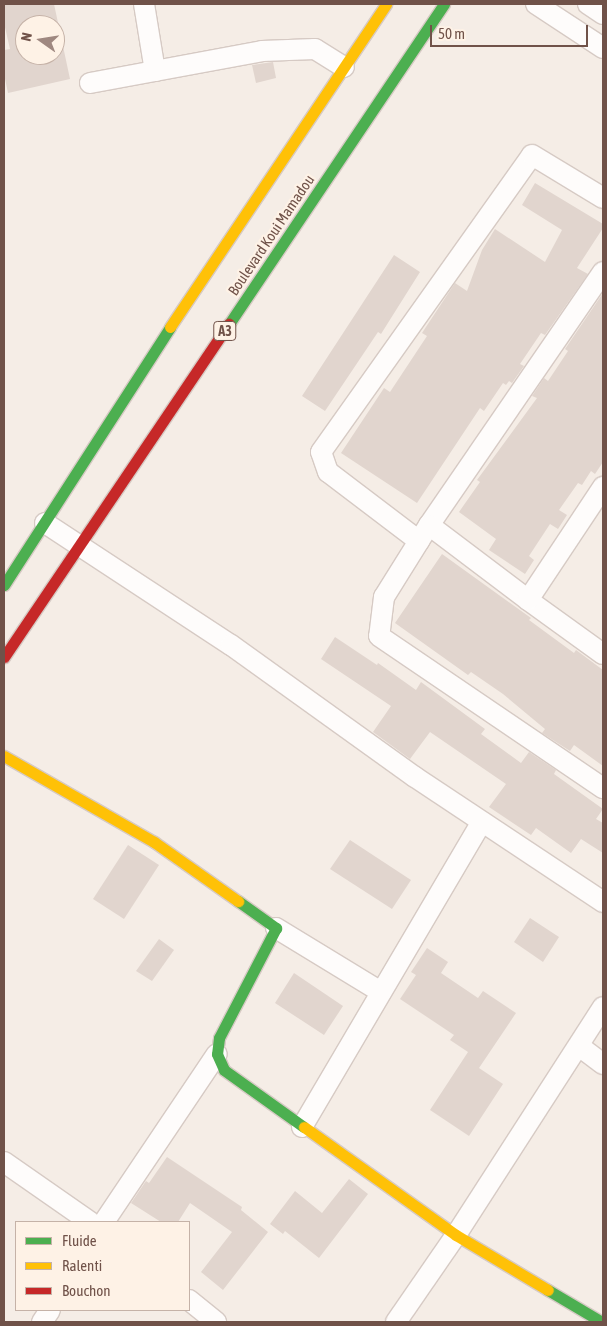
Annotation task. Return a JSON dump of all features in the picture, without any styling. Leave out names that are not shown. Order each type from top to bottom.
[{"type":"main road","points":[[4,585],[204,275],[386,4]]},
{"type":"main road","name":"Boulevard Koui Mamadou","points":[[4,657],[444,4]]},
{"type":"main road","points":[[4,756],[154,842],[276,928],[219,1038],[217,1054],[224,1070],[456,1235],[602,1322]]},
{"type":"street","points":[[144,4],[155,70]]},
{"type":"street","points":[[536,4],[603,48]]},
{"type":"street","points":[[588,4],[603,14]]},
{"type":"street","points":[[90,83],[262,51],[315,49],[344,66]]},
{"type":"street","points":[[603,198],[532,155],[321,452],[328,472],[528,600],[603,654]]},
{"type":"street","points":[[603,272],[424,533],[384,597],[379,636],[603,788]]},
{"type":"street","points":[[528,600],[603,487]]},
{"type":"street","points":[[45,523],[231,645],[415,777],[603,902]]},
{"type":"street","points":[[302,1127],[482,822]]},
{"type":"street","points":[[276,928],[381,992]]},
{"type":"street","points":[[396,1322],[456,1235],[603,1007]]},
{"type":"street","points":[[579,1046],[603,1064]]},
{"type":"street","points":[[105,1221],[217,1054]]},
{"type":"street","points":[[4,1162],[89,1221]]},
{"type":"street","points":[[190,1301],[216,1322]]},
{"type":"street","points":[[42,1322],[49,1311]]},
{"type":"building","points":[[4,4],[54,4],[56,15],[15,15],[15,65],[65,65],[65,56],[70,79],[8,93],[4,74],[4,50],[10,49],[4,23]]},
{"type":"building","points":[[273,62],[276,78],[256,83],[252,65]]},
{"type":"building","points":[[535,183],[603,224],[603,228],[577,268],[588,274],[545,335],[541,333],[520,364],[524,366],[512,383],[509,381],[506,385],[503,383],[484,411],[480,408],[417,503],[341,453],[384,388],[390,392],[427,336],[422,333],[455,283],[467,291],[482,250],[495,229],[545,262],[562,230],[522,205]]},
{"type":"building","points":[[394,255],[420,272],[381,334],[378,332],[325,411],[302,396]]},
{"type":"building","points":[[603,293],[603,462],[595,474],[591,471],[582,485],[578,483],[559,510],[567,515],[558,529],[550,524],[529,556],[534,560],[525,574],[489,550],[496,539],[459,512],[480,482],[477,480],[537,398],[532,396],[544,378],[548,381],[568,351],[565,349]]},
{"type":"building","points":[[442,554],[531,618],[529,620],[574,653],[576,650],[603,670],[603,766],[574,745],[570,751],[542,733],[545,729],[503,694],[471,672],[468,675],[395,623]]},
{"type":"building","points":[[335,637],[377,665],[378,663],[416,690],[421,682],[485,729],[481,734],[521,763],[529,752],[556,770],[554,774],[603,809],[596,819],[603,823],[603,853],[581,839],[571,853],[536,828],[531,835],[489,807],[506,784],[430,732],[410,759],[373,732],[391,706],[321,659]]},
{"type":"building","points":[[350,840],[411,880],[392,909],[330,869]]},
{"type":"building","points":[[128,845],[159,865],[124,919],[93,899]]},
{"type":"building","points":[[530,918],[559,937],[543,962],[514,942]]},
{"type":"building","points":[[159,939],[174,950],[152,981],[136,971]]},
{"type":"building","points":[[427,948],[448,962],[441,973],[478,998],[483,991],[516,1013],[479,1068],[503,1084],[469,1136],[430,1110],[468,1052],[450,1040],[454,1035],[400,999],[416,975],[411,972]]},
{"type":"building","points":[[294,973],[343,1006],[324,1035],[275,1003]]},
{"type":"building","points":[[167,1157],[242,1207],[241,1210],[268,1232],[223,1290],[201,1272],[232,1232],[190,1203],[179,1221],[159,1221],[131,1203],[146,1181],[149,1183]]},
{"type":"building","points":[[349,1179],[368,1194],[319,1258],[285,1231],[283,1234],[270,1224],[295,1191],[322,1213]]},
{"type":"traffic: fast","points":[[229,324],[444,4]]},
{"type":"traffic: fast","points":[[4,585],[170,327]]},
{"type":"traffic: fast","points":[[238,901],[276,928],[219,1038],[217,1054],[224,1070],[304,1127]]},
{"type":"traffic: fast","points":[[548,1290],[602,1322]]},
{"type":"traffic: slow","points":[[170,327],[386,4]]},
{"type":"traffic: slow","points":[[4,756],[154,842],[238,901]]},
{"type":"traffic: slow","points":[[304,1127],[456,1235],[548,1290]]},
{"type":"traffic: jam","points":[[4,657],[229,324]]}]
